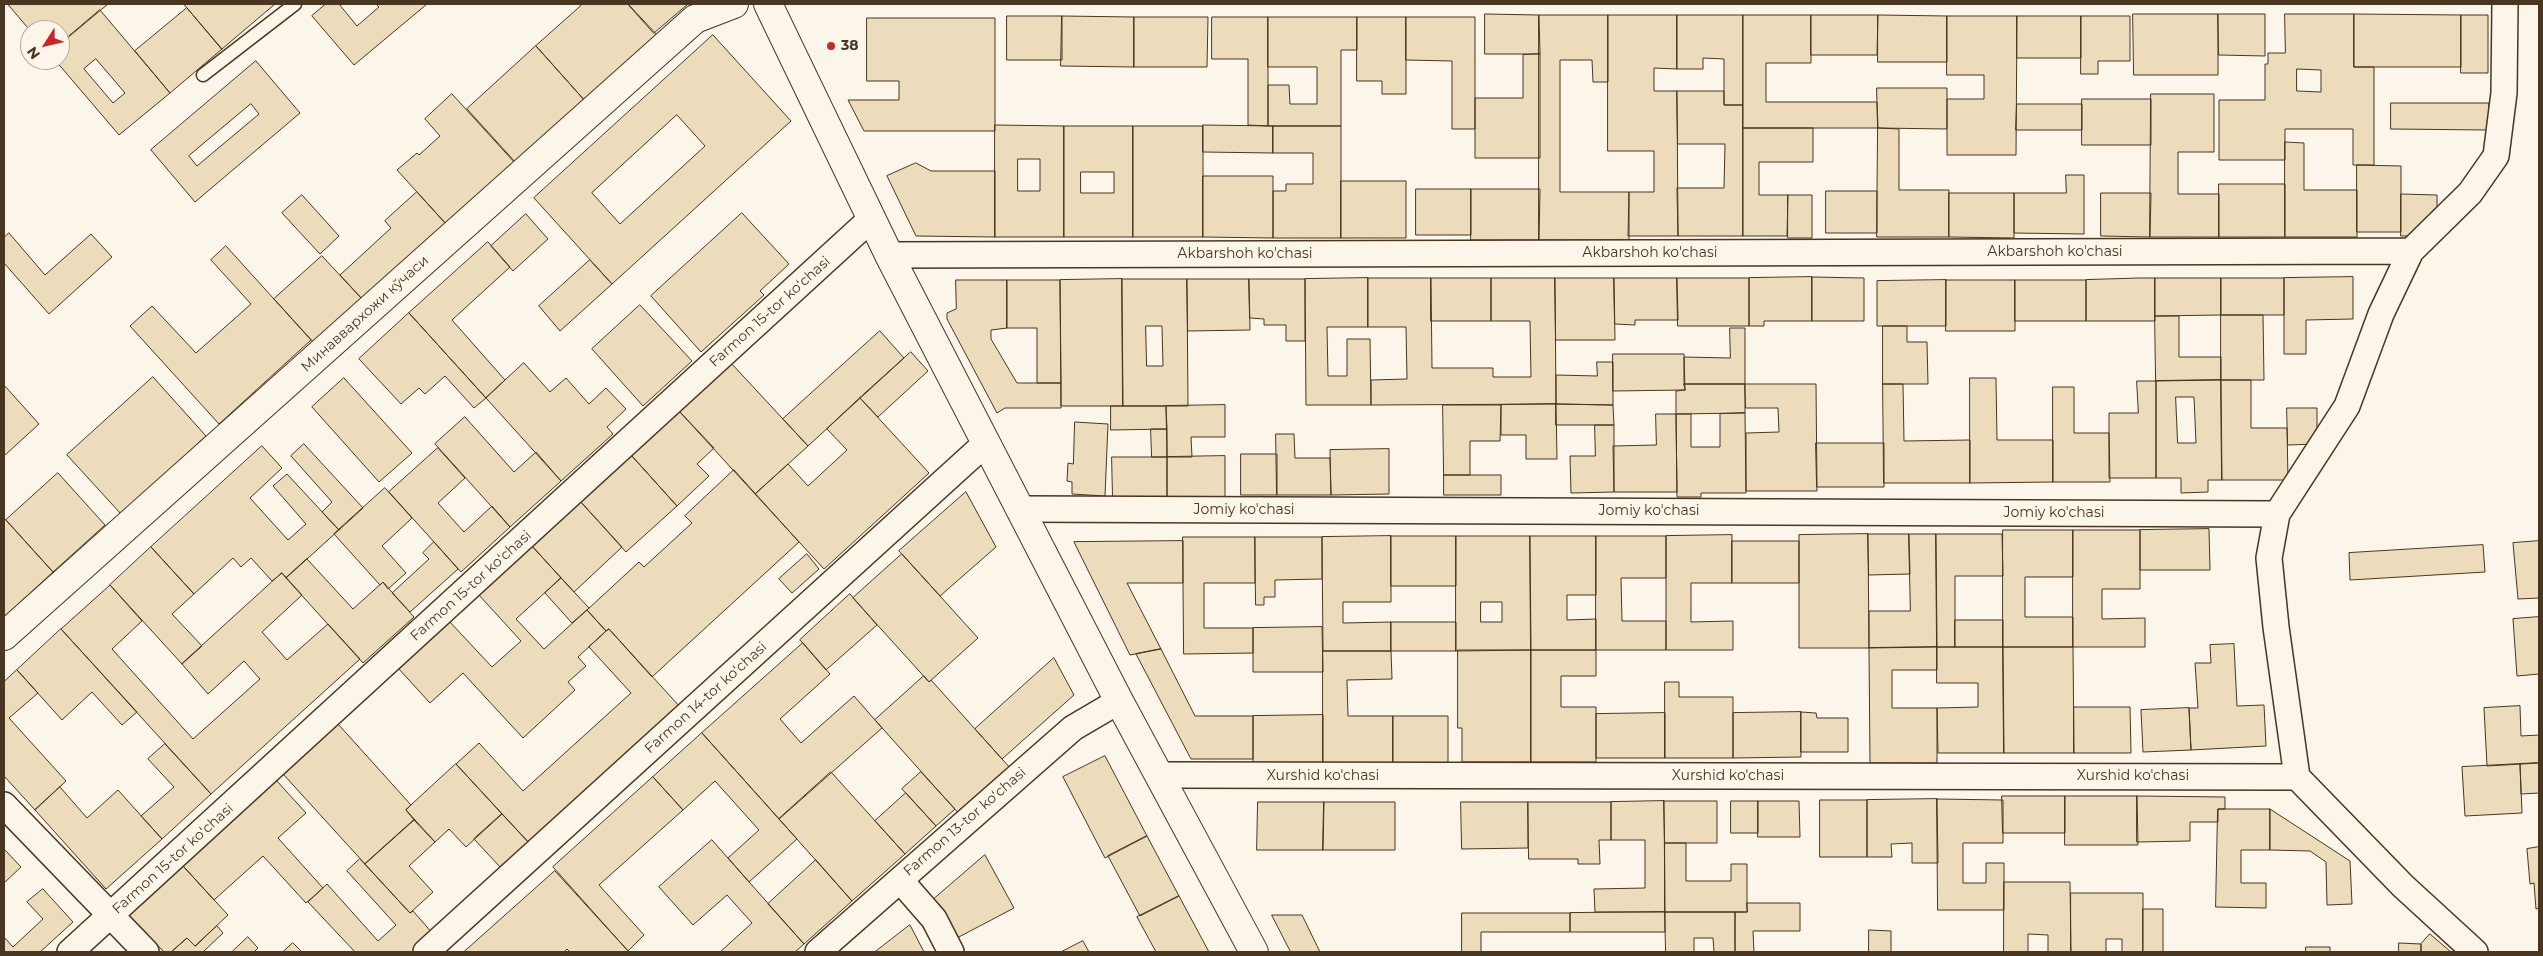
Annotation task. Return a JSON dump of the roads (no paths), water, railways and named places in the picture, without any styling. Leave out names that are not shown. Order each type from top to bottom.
[{"type":"street","name":"Минаввархожи кўчаси","points":[[4,636],[695,19],[734,4]]},
{"type":"street","points":[[768,4],[890,256],[1119,701],[1254,952]]},
{"type":"street","points":[[2476,952],[2403,886],[2297,776],[2276,627],[2269,558],[2277,514],[2347,406],[2381,314],[2411,251],[2470,193],[2496,156],[2504,93],[2505,4]]},
{"type":"street","name":"Farmon 15-tor koʻchasi","points":[[70,952],[872,218]]},
{"type":"street","name":"Akbarshoh ko'chasi","points":[[890,256],[2411,251]]},
{"type":"street","name":"Farmon 14-tor koʻchasi","points":[[426,952],[986,443]]},
{"type":"street","name":"Jomiy ko'chasi","points":[[1020,509],[2277,514]]},
{"type":"street","name":"Farmon 13-tor koʻchasi","points":[[818,952],[1073,728],[1119,701]]},
{"type":"street","name":"Xurshid ko'chasi","points":[[1160,775],[2297,776]]},
{"type":"street","points":[[4,805],[146,952]]},
{"type":"street","points":[[900,880],[934,919],[950,952]]},
{"type":"lane","points":[[203,75],[295,4]]},
{"type":"place","name":"38","points":[[831,46]]}]
